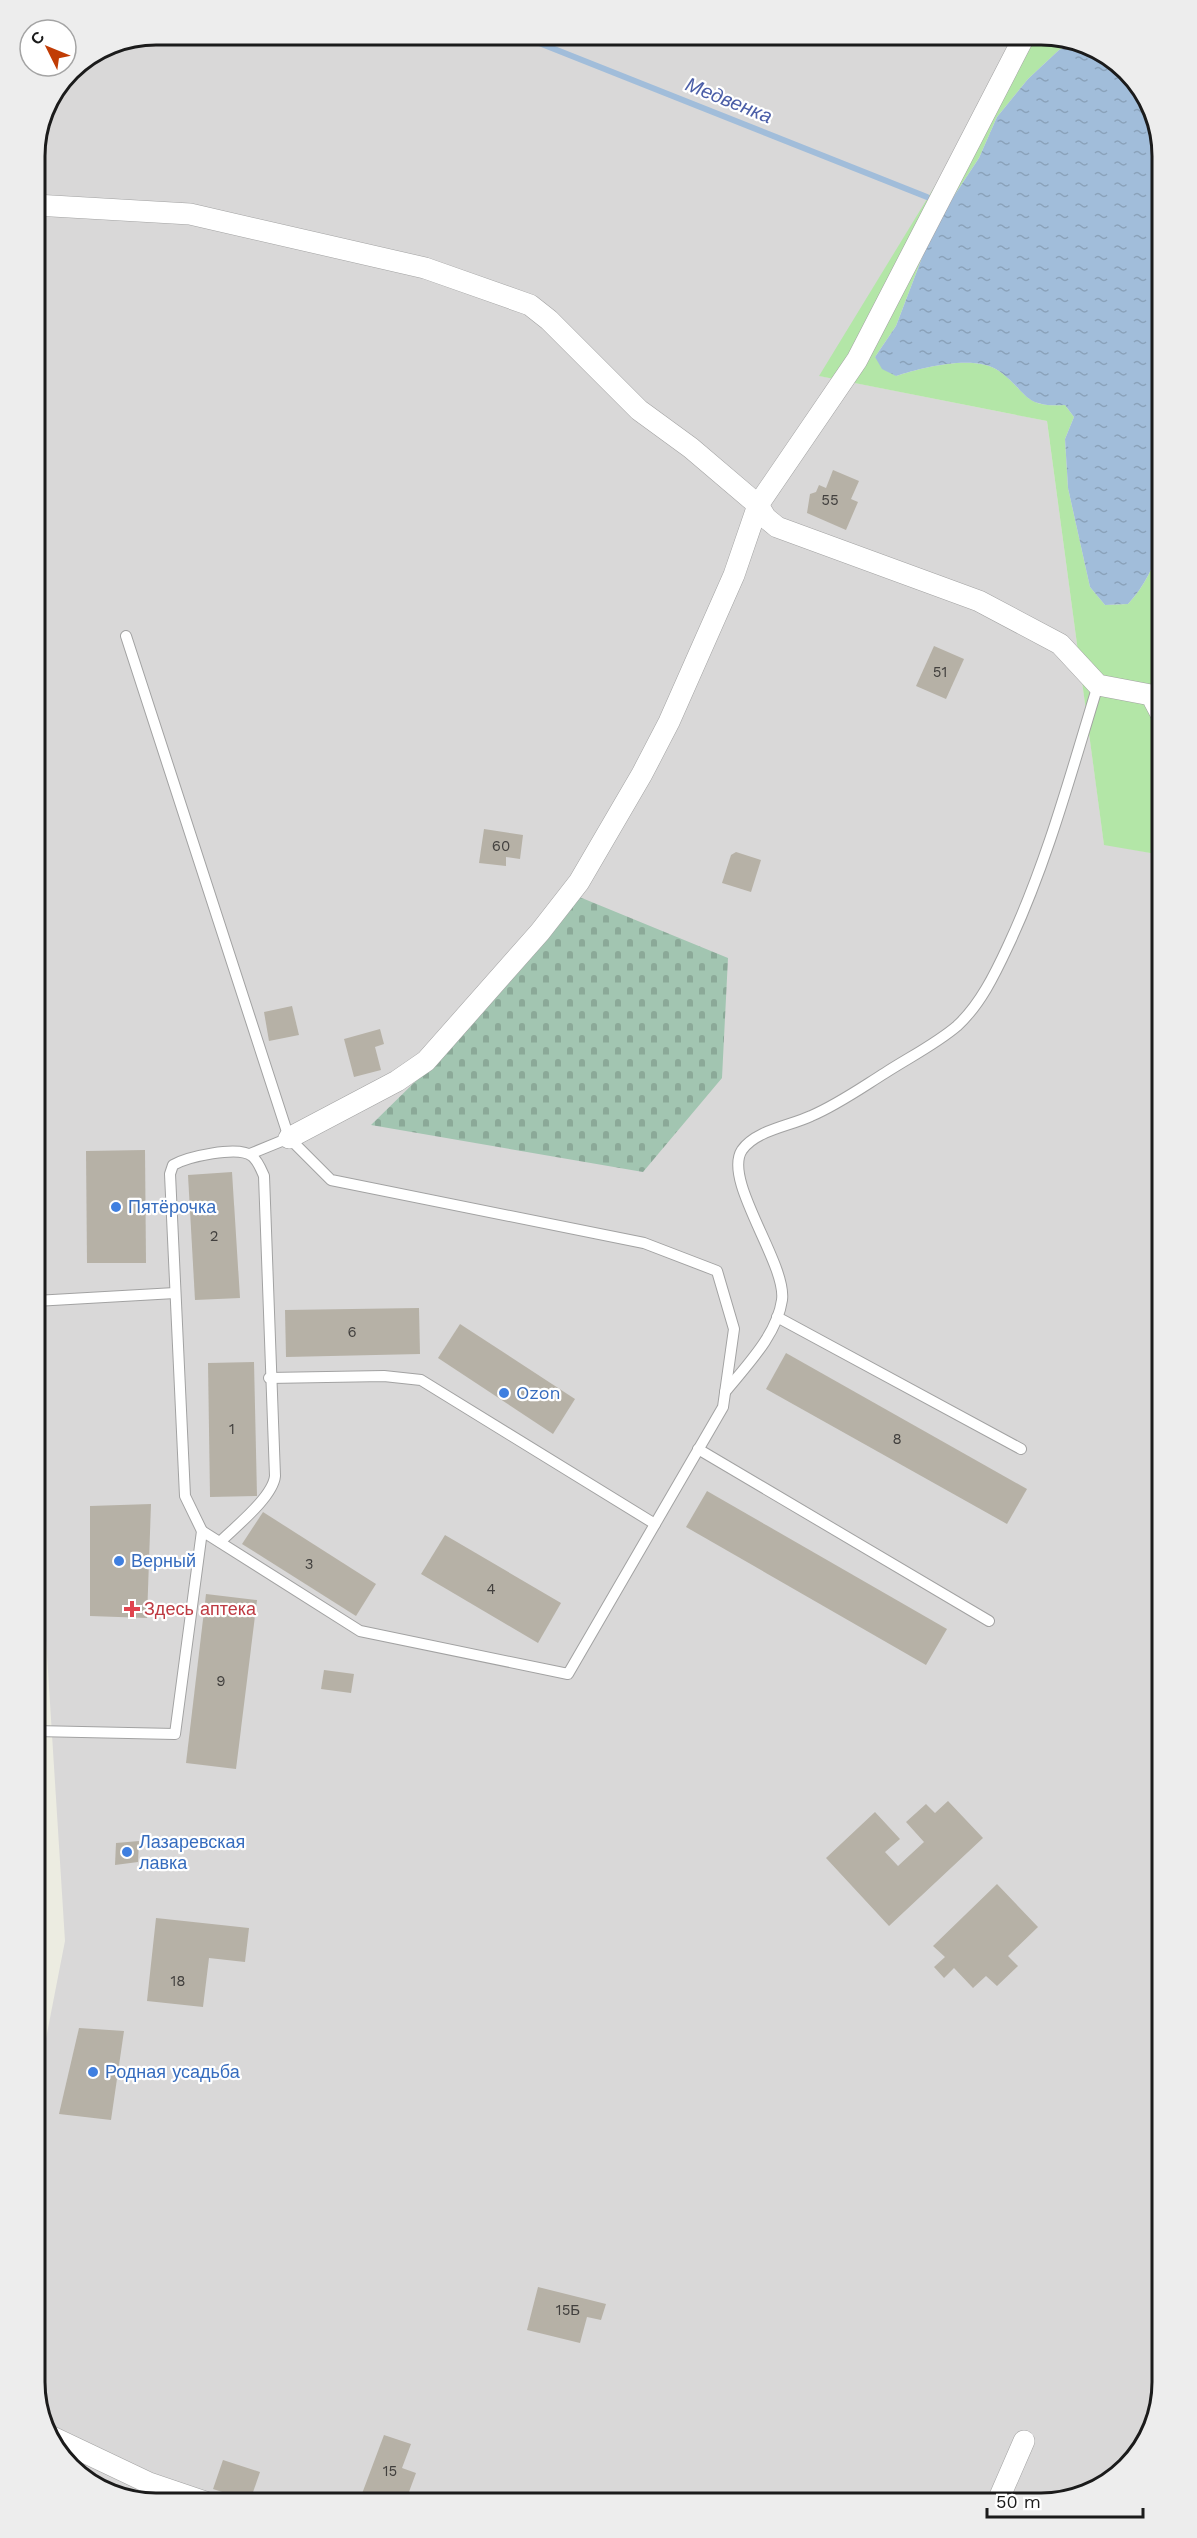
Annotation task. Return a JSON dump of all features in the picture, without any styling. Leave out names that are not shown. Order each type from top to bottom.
[{"type":"street","points":[[289,1138],[397,1081],[426,1060],[540,932],[579,882],[642,774],[669,722],[734,575],[758,505],[857,360],[1019,45]]},
{"type":"street","points":[[45,206],[190,214],[425,268],[531,305],[639,410],[691,448],[758,505],[766,518],[777,527],[979,601],[1060,644],[1098,686],[1152,694]]},
{"type":"street","points":[[1002,2493],[1024,2440]]},
{"type":"street","points":[[63,2442],[149,2483],[178,2493]]},
{"type":"lane","points":[[126,636],[289,1138],[331,1180],[645,1243],[717,1270],[734,1329],[723,1407],[568,1674],[360,1631],[201,1531]]},
{"type":"lane","points":[[725,1392],[762,1345],[777,1317],[782,1299],[780,1284],[741,1183],[738,1161],[742,1150],[756,1138],[811,1116],[844,1099],[957,1026],[970,1012],[985,991],[1026,909],[1098,686]]},
{"type":"lane","points":[[45,1731],[175,1734],[201,1531],[185,1496],[170,1174],[173,1165],[196,1156],[239,1152],[250,1154],[289,1138]]},
{"type":"lane","points":[[220,1542],[274,1485],[264,1176],[258,1162],[250,1154]]},
{"type":"lane","points":[[45,1300],[175,1293]]},
{"type":"lane","points":[[777,1317],[1021,1449]]},
{"type":"lane","points":[[270,1378],[384,1376],[422,1380],[655,1524]]},
{"type":"lane","points":[[698,1449],[989,1621]]},
{"type":"shaded area","points":[[1021,45],[820,376],[1047,421],[1104,844],[1152,853],[1152,2390],[1141,2431],[1125,2455],[1103,2474],[1084,2485],[1049,2493],[148,2493],[120,2487],[94,2474],[72,2455],[53,2425],[47,2404],[45,2390],[45,2044],[65,1941],[45,1624],[45,148],[53,113],[72,83],[88,68],[113,53],[141,46]]},
{"type":"green space","points":[[1021,45],[1064,47],[1028,79],[997,117],[979,158],[948,205],[925,250],[896,326],[875,357],[896,376],[949,364],[977,363],[989,366],[999,371],[1033,401],[1041,404],[1065,405],[1074,417],[1065,439],[1068,488],[1090,587],[1105,605],[1128,604],[1152,567],[1152,853],[1104,845],[1047,421],[819,376]]},
{"type":"green space","points":[[577,896],[728,958],[722,1078],[643,1172],[371,1125],[427,1070]]},
{"type":"water","points":[[1064,47],[1090,56],[1114,72],[1125,83],[1144,113],[1152,148],[1152,567],[1128,604],[1105,605],[1090,587],[1068,488],[1065,439],[1074,417],[1065,405],[1041,404],[1033,401],[999,371],[989,366],[977,363],[949,364],[896,376],[882,369],[875,357],[896,326],[925,250],[948,205],[979,158],[997,117],[1028,79]]},
{"type":"building","points":[[833,470],[859,481],[851,499],[858,502],[846,530],[807,513],[810,494],[816,492],[819,485],[826,488]]},
{"type":"building","points":[[934,646],[964,659],[946,699],[916,686]]},
{"type":"building","points":[[484,829],[523,835],[520,859],[506,857],[506,866],[479,863]]},
{"type":"building","points":[[736,852],[761,860],[751,892],[722,883],[731,855]]},
{"type":"building","points":[[292,1006],[299,1035],[269,1041],[264,1012]]},
{"type":"building","points":[[380,1029],[384,1044],[375,1047],[381,1070],[354,1077],[344,1039]]},
{"type":"building","name":"Пятёрочка","points":[[145,1150],[146,1263],[87,1263],[86,1151]]},
{"type":"building","points":[[232,1172],[240,1298],[195,1300],[188,1175]]},
{"type":"building","points":[[419,1308],[420,1354],[286,1357],[285,1310]]},
{"type":"building","points":[[460,1324],[575,1399],[553,1434],[438,1358]]},
{"type":"building","points":[[786,1353],[1027,1489],[1007,1524],[766,1389]]},
{"type":"building","points":[[254,1362],[257,1496],[210,1497],[208,1363]]},
{"type":"building","points":[[707,1491],[947,1629],[926,1665],[686,1527]]},
{"type":"building","name":"Верный","points":[[151,1504],[147,1618],[90,1616],[90,1506]]},
{"type":"building","points":[[263,1512],[376,1584],[356,1616],[242,1544]]},
{"type":"building","points":[[445,1535],[561,1603],[538,1643],[421,1574]]},
{"type":"building","points":[[206,1594],[257,1600],[236,1769],[186,1763]]},
{"type":"building","points":[[324,1670],[354,1674],[351,1693],[321,1689]]},
{"type":"building","points":[[948,1801],[983,1838],[889,1926],[826,1858],[875,1812],[900,1839],[885,1852],[898,1866],[924,1842],[906,1822],[926,1804],[935,1813]]},
{"type":"building","name":"Лазаревская лавка","points":[[139,1841],[138,1862],[115,1865],[116,1843]]},
{"type":"building","points":[[997,1884],[1038,1927],[1008,1956],[1018,1966],[997,1986],[986,1976],[973,1988],[954,1968],[944,1978],[934,1967],[945,1957],[933,1946]]},
{"type":"building","points":[[156,1918],[249,1928],[245,1962],[209,1958],[203,2007],[147,2001]]},
{"type":"building","name":"Родная усадьба","points":[[79,2028],[124,2031],[111,2120],[59,2114]]},
{"type":"building","points":[[538,2287],[606,2304],[601,2320],[587,2317],[580,2343],[527,2330]]},
{"type":"building","points":[[384,2435],[411,2444],[402,2468],[416,2473],[409,2493],[362,2493]]},
{"type":"building","points":[[223,2460],[260,2472],[253,2493],[225,2493],[213,2489]]},
{"type":"waterway","name":"Медвенка","points":[[544,45],[927,197]]},
{"type":"place","name":"Пятёрочка","points":[[116,1207]]},
{"type":"place","name":"Ozon","points":[[504,1393]]},
{"type":"place","name":"Верный","points":[[119,1561]]},
{"type":"place","name":"Здесь аптека","points":[[132,1609]]},
{"type":"place","name":"Лазаревская лавка","points":[[127,1852]]},
{"type":"place","name":"Родная усадьба","points":[[93,2072]]}]
